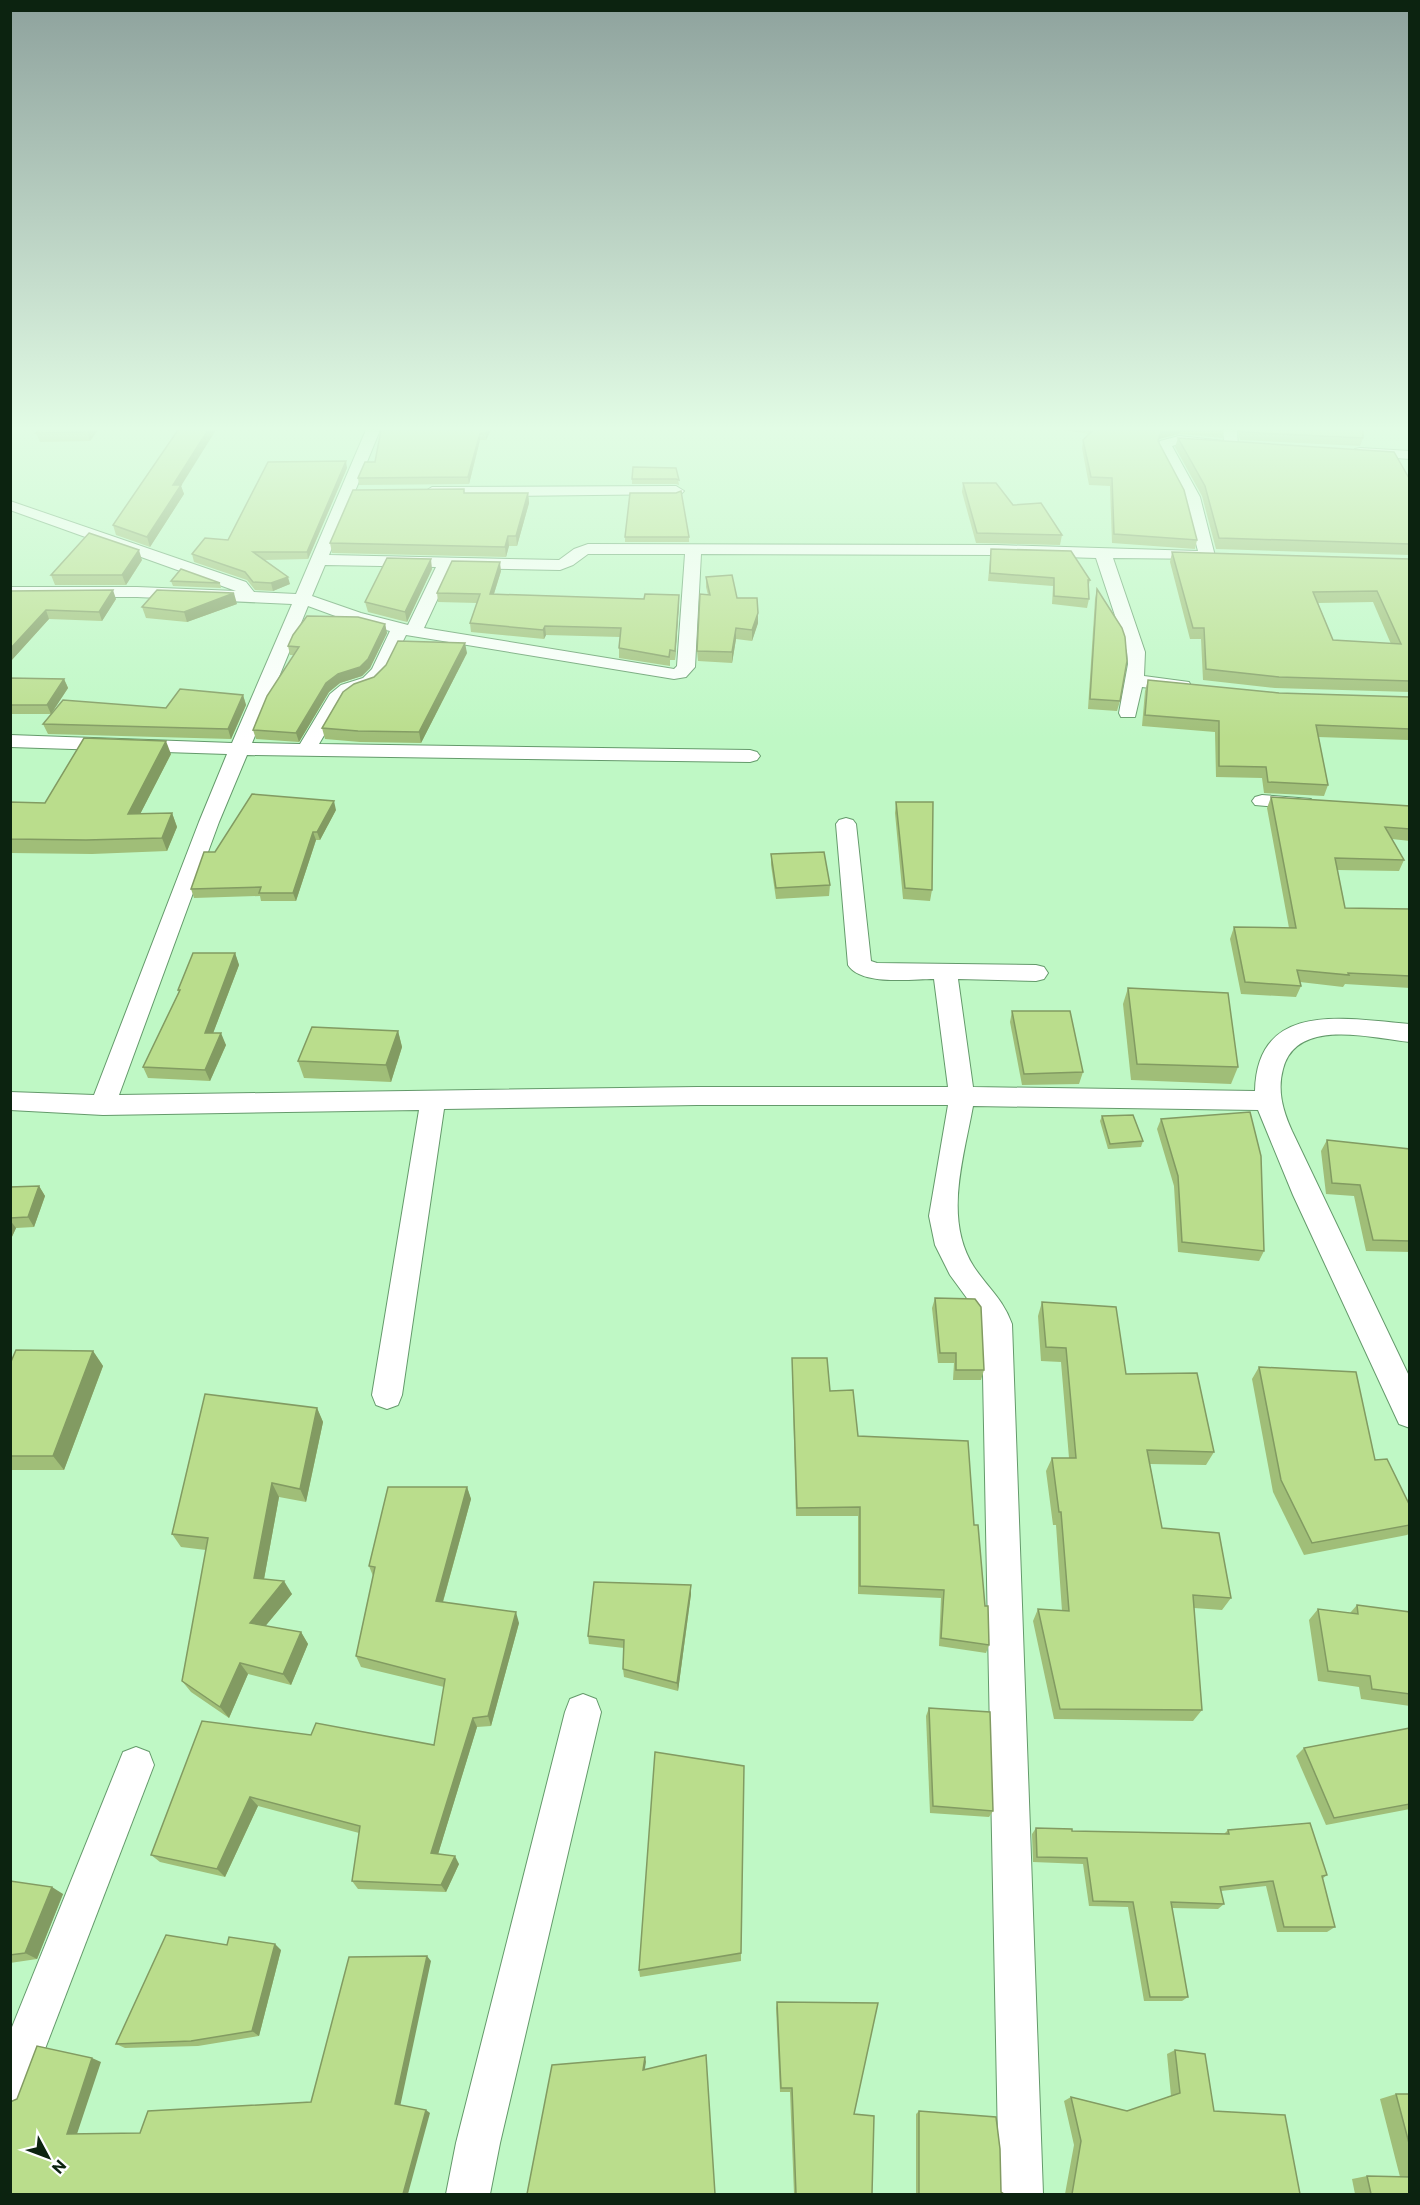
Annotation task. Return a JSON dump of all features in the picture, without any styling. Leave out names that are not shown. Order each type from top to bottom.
[{"type":"street","points":[[89,533],[240,586],[253,597]]},
{"type":"street","points":[[103,1105],[209,822],[319,560],[333,533]]},
{"type":"street","points":[[319,560],[560,565],[567,563],[575,553],[583,550],[1103,553],[1213,556],[1205,533]]},
{"type":"street","points":[[11,592],[303,599],[335,611],[407,630],[667,673],[680,673],[686,668],[693,550]]},
{"type":"street","points":[[1103,553],[1136,652],[1128,713]]},
{"type":"street","points":[[306,750],[337,698],[348,689],[373,679],[380,671],[446,563]]},
{"type":"street","points":[[1134,680],[1204,688]]},
{"type":"street","points":[[10,741],[239,749],[750,756]]},
{"type":"street","points":[[1262,801],[1319,804]]},
{"type":"street","points":[[846,824],[860,965],[874,971],[1036,973]]},
{"type":"street","points":[[945,971],[962,1096],[947,1179],[943,1216],[949,1245],[964,1275],[992,1310],[998,1339],[1021,2194]]},
{"type":"street","points":[[1410,1033],[1323,1026],[1296,1033],[1276,1052],[1268,1074],[1268,1101],[1316,1217],[1393,1373],[1410,1414]]},
{"type":"street","points":[[10,1101],[103,1105],[697,1096],[962,1096],[1268,1101]]},
{"type":"street","points":[[387,1395],[433,1099]]},
{"type":"street","points":[[468,2194],[478,2143],[583,1712]]},
{"type":"street","points":[[10,2086],[136,1765]]},
{"type":"building","points":[[89,533],[139,550],[122,575],[51,575]]},
{"type":"building","points":[[135,533],[150,533],[147,537]]},
{"type":"building","points":[[232,533],[315,533],[307,552],[253,552],[288,577],[271,583],[253,582],[245,572],[192,554],[205,538],[228,540]]},
{"type":"building","points":[[334,533],[517,533],[516,536],[508,536],[505,547],[330,543]]},
{"type":"building","points":[[625,533],[688,533],[689,537],[625,537]]},
{"type":"building","points":[[977,533],[1061,533],[1062,535]]},
{"type":"building","points":[[1195,533],[1197,540],[1114,534]]},
{"type":"building","points":[[1218,533],[1410,533],[1410,544],[1219,538]]},
{"type":"building","points":[[991,549],[1071,551],[1090,580],[1088,580],[1089,599],[1054,596],[1054,578],[990,573]]},
{"type":"building","points":[[1172,552],[1410,559],[1410,681],[1279,677],[1206,669],[1204,628],[1193,628]],"holes":[[[1377,591],[1401,644],[1333,640],[1313,592]]]},
{"type":"building","points":[[387,558],[431,559],[405,612],[365,602]]},
{"type":"building","points":[[452,561],[500,562],[490,594],[644,599],[645,594],[679,595],[675,651],[670,650],[669,657],[619,648],[621,628],[545,626],[543,630],[470,623],[480,594],[437,593]]},
{"type":"building","points":[[181,569],[220,583],[171,581]]},
{"type":"building","points":[[732,575],[737,598],[757,598],[758,613],[752,630],[736,628],[732,652],[697,651],[700,594],[710,595],[706,577]]},
{"type":"building","points":[[1097,589],[1122,628],[1125,637],[1127,661],[1120,701],[1090,699]]},
{"type":"building","points":[[113,590],[99,612],[46,610],[10,649],[10,591]]},
{"type":"building","points":[[157,590],[234,593],[184,612],[142,607]]},
{"type":"building","points":[[307,616],[358,617],[385,624],[368,659],[360,667],[338,674],[326,683],[296,733],[253,730],[267,696],[299,647],[288,646]]},
{"type":"building","points":[[398,641],[465,643],[419,732],[322,728],[343,692],[354,684],[374,677],[386,665]]},
{"type":"building","points":[[10,678],[64,679],[47,705],[10,705]]},
{"type":"building","points":[[1148,680],[1279,693],[1410,697],[1410,729],[1316,725],[1328,785],[1268,782],[1266,767],[1219,766],[1219,721],[1145,715]]},
{"type":"building","points":[[180,689],[243,695],[228,729],[43,724],[63,700],[166,708]]},
{"type":"building","points":[[84,738],[166,741],[128,814],[172,813],[162,838],[10,839],[10,802],[45,803]]},
{"type":"building","points":[[252,794],[334,801],[317,832],[313,832],[293,893],[259,893],[261,887],[191,889],[204,852],[215,852]]},
{"type":"building","points":[[1271,797],[1410,806],[1410,829],[1385,827],[1404,860],[1335,858],[1345,908],[1410,909],[1410,976],[1348,973],[1349,975],[1297,970],[1301,986],[1245,982],[1234,927],[1296,928]]},
{"type":"building","points":[[896,802],[933,802],[932,890],[905,888]]},
{"type":"building","points":[[824,852],[830,885],[776,888],[771,854]]},
{"type":"building","points":[[193,953],[235,953],[205,1033],[221,1033],[205,1070],[143,1067],[180,990],[178,990]]},
{"type":"building","points":[[1128,988],[1228,993],[1238,1067],[1137,1064]]},
{"type":"building","points":[[1012,1011],[1070,1011],[1083,1072],[1024,1074]]},
{"type":"building","points":[[312,1027],[398,1031],[386,1065],[298,1061]]},
{"type":"building","points":[[1250,1112],[1261,1156],[1264,1251],[1182,1242],[1178,1176],[1161,1119]]},
{"type":"building","points":[[1133,1115],[1143,1141],[1110,1144],[1102,1116]]},
{"type":"building","points":[[1327,1140],[1410,1149],[1410,1241],[1373,1240],[1360,1185],[1332,1183]]},
{"type":"building","points":[[39,1186],[28,1217],[10,1218],[10,1187]]},
{"type":"building","points":[[935,1298],[975,1299],[981,1307],[984,1370],[956,1370],[956,1353],[940,1353]]},
{"type":"building","points":[[1042,1302],[1116,1307],[1126,1374],[1197,1373],[1214,1452],[1147,1450],[1162,1528],[1219,1533],[1231,1598],[1193,1595],[1202,1710],[1060,1709],[1038,1609],[1069,1611],[1061,1512],[1059,1512],[1052,1458],[1076,1458],[1066,1348],[1046,1347]]},
{"type":"building","points":[[16,1350],[93,1351],[53,1456],[10,1456],[10,1364]]},
{"type":"building","points":[[792,1358],[827,1358],[830,1391],[853,1390],[858,1436],[968,1441],[974,1525],[978,1525],[985,1606],[988,1606],[989,1645],[941,1638],[944,1590],[860,1586],[860,1507],[797,1508]]},
{"type":"building","points":[[1259,1367],[1356,1372],[1375,1460],[1387,1459],[1410,1506],[1410,1525],[1312,1543],[1281,1480]]},
{"type":"building","points":[[205,1394],[317,1408],[300,1489],[272,1483],[254,1578],[284,1581],[250,1623],[301,1632],[283,1674],[240,1663],[220,1707],[182,1681],[208,1538],[172,1534]]},
{"type":"building","points":[[388,1487],[467,1487],[436,1601],[516,1612],[488,1716],[473,1718],[431,1853],[455,1856],[441,1885],[352,1881],[360,1826],[250,1797],[217,1869],[151,1855],[202,1721],[311,1735],[316,1723],[434,1745],[445,1679],[356,1656],[375,1567],[369,1566]]},
{"type":"building","points":[[594,1582],[691,1585],[677,1683],[623,1669],[624,1640],[588,1636]]},
{"type":"building","points":[[1357,1605],[1410,1612],[1410,1694],[1372,1689],[1370,1676],[1328,1671],[1318,1609],[1358,1614]]},
{"type":"building","points":[[929,1708],[990,1712],[993,1811],[933,1806]]},
{"type":"building","points":[[1410,1728],[1410,1804],[1334,1818],[1304,1748]]},
{"type":"building","points":[[655,1752],[744,1766],[741,1953],[639,1970]]},
{"type":"building","points":[[1310,1823],[1327,1875],[1322,1876],[1335,1927],[1284,1927],[1273,1881],[1220,1887],[1224,1904],[1171,1902],[1188,1997],[1150,1997],[1133,1902],[1093,1901],[1087,1858],[1037,1857],[1036,1828],[1072,1829],[1072,1831],[1229,1834],[1228,1830]]},
{"type":"building","points":[[10,1881],[52,1887],[25,1953],[10,1955]]},
{"type":"building","points":[[166,1935],[227,1945],[229,1937],[275,1944],[252,2031],[191,2041],[116,2044]]},
{"type":"building","points":[[427,1956],[395,2104],[426,2110],[403,2194],[10,2194],[10,2102],[17,2099],[37,2046],[92,2058],[67,2134],[140,2133],[148,2111],[311,2102],[349,1957]]},
{"type":"building","points":[[777,2002],[878,2003],[854,2114],[874,2116],[872,2194],[796,2194],[792,2088],[781,2088]]},
{"type":"building","points":[[1175,2050],[1205,2054],[1214,2111],[1285,2115],[1300,2194],[1072,2194],[1081,2141],[1071,2097],[1127,2111],[1180,2093]]},
{"type":"building","points":[[706,2055],[715,2194],[527,2194],[552,2065],[645,2057],[643,2070]]},
{"type":"building","points":[[1396,2094],[1410,2094],[1410,2147]]},
{"type":"building","points":[[919,2111],[996,2117],[1000,2149],[1001,2192],[1004,2194],[919,2194]]},
{"type":"building","points":[[1367,2176],[1410,2177],[1410,2194],[1371,2194]]}]
